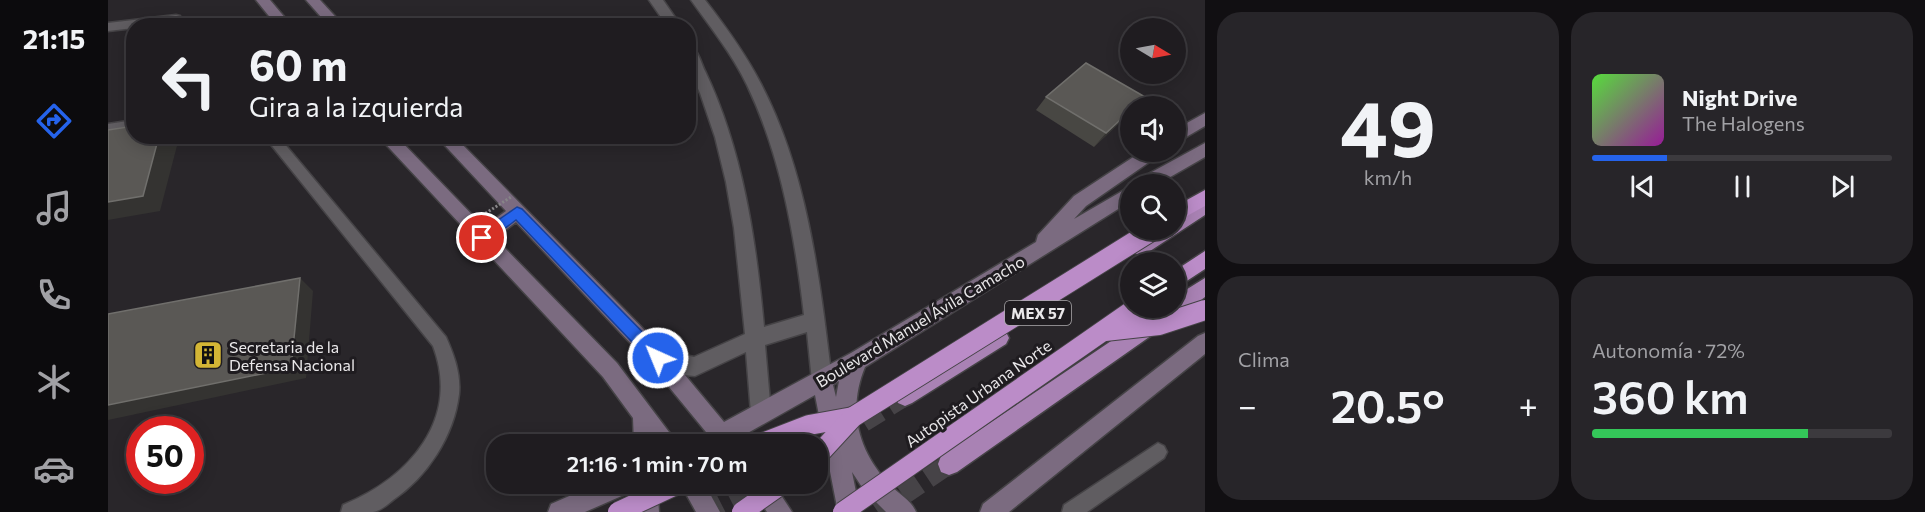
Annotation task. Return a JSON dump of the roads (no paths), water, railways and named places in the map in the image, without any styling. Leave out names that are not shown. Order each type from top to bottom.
[{"type":"highway","points":[[1186,209],[1205,197]]},
{"type":"highway","points":[[1186,219],[1205,206]]},
{"type":"highway","points":[[828,444],[853,417],[1137,240]]},
{"type":"highway","name":"MEX 57","points":[[905,396],[1154,240]]},
{"type":"highway","points":[[1186,273],[1205,259]]},
{"type":"highway","points":[[1186,299],[1205,286]]},
{"type":"highway","points":[[1103,331],[1159,325],[1205,310]]},
{"type":"highway","name":"Autopista Urbana Norte","points":[[843,512],[1122,318]]},
{"type":"highway","points":[[949,464],[1159,318]]},
{"type":"highway","points":[[786,434],[809,425],[853,417]]},
{"type":"highway","points":[[618,512],[656,494]]},
{"type":"highway","points":[[742,512],[767,494]]},
{"type":"main road","points":[[263,0],[278,18]]},
{"type":"main road","points":[[313,0],[330,18]]},
{"type":"main road","points":[[1186,130],[1205,119]]},
{"type":"main road","points":[[394,144],[610,370],[656,434]]},
{"type":"main road","points":[[452,144],[514,205],[658,358],[714,434]]},
{"type":"main road","points":[[1162,174],[1205,149]]},
{"type":"main road","points":[[1036,251],[1050,232],[1080,201],[1137,162]]},
{"type":"main road","name":"Boulevard Manuel Ávila Camacho","points":[[730,434],[761,413],[858,360],[1120,200]]},
{"type":"main road","points":[[482,238],[514,205]]},
{"type":"main road","points":[[990,512],[1205,342]]},
{"type":"main road","points":[[858,360],[850,375],[843,406],[850,443],[869,479],[884,496],[905,512]]},
{"type":"main road","points":[[822,381],[849,512]]},
{"type":"main road","points":[[643,416],[644,434]]},
{"type":"main road","points":[[559,512],[600,494]]},
{"type":"main road","points":[[647,494],[648,512]]},
{"type":"main road","points":[[698,494],[709,512]]},
{"type":"main road","points":[[767,494],[781,512]]},
{"type":"street","points":[[656,0],[668,18]]},
{"type":"street","points":[[698,0],[728,40],[747,73],[780,150],[798,209],[822,381]]},
{"type":"street","points":[[696,68],[718,118],[739,193],[750,273],[761,413]]},
{"type":"street","points":[[658,358],[695,367],[754,339],[815,321]]},
{"type":"lane","points":[[108,27],[126,25]]},
{"type":"lane","points":[[108,129],[126,126]]},
{"type":"lane","points":[[277,144],[440,342],[448,357],[452,374],[452,393],[447,412],[428,452],[392,490],[370,506],[350,512]]},
{"type":"lane","points":[[1071,512],[1158,452]]},
{"type":"tunnel","points":[[838,438],[905,396]]},
{"type":"tunnel","points":[[878,512],[949,464]]},
{"type":"tunnel","points":[[703,512],[738,494]]},
{"type":"place","name":"Secretaria de la Defensa Nacional","points":[[208,355]]}]
